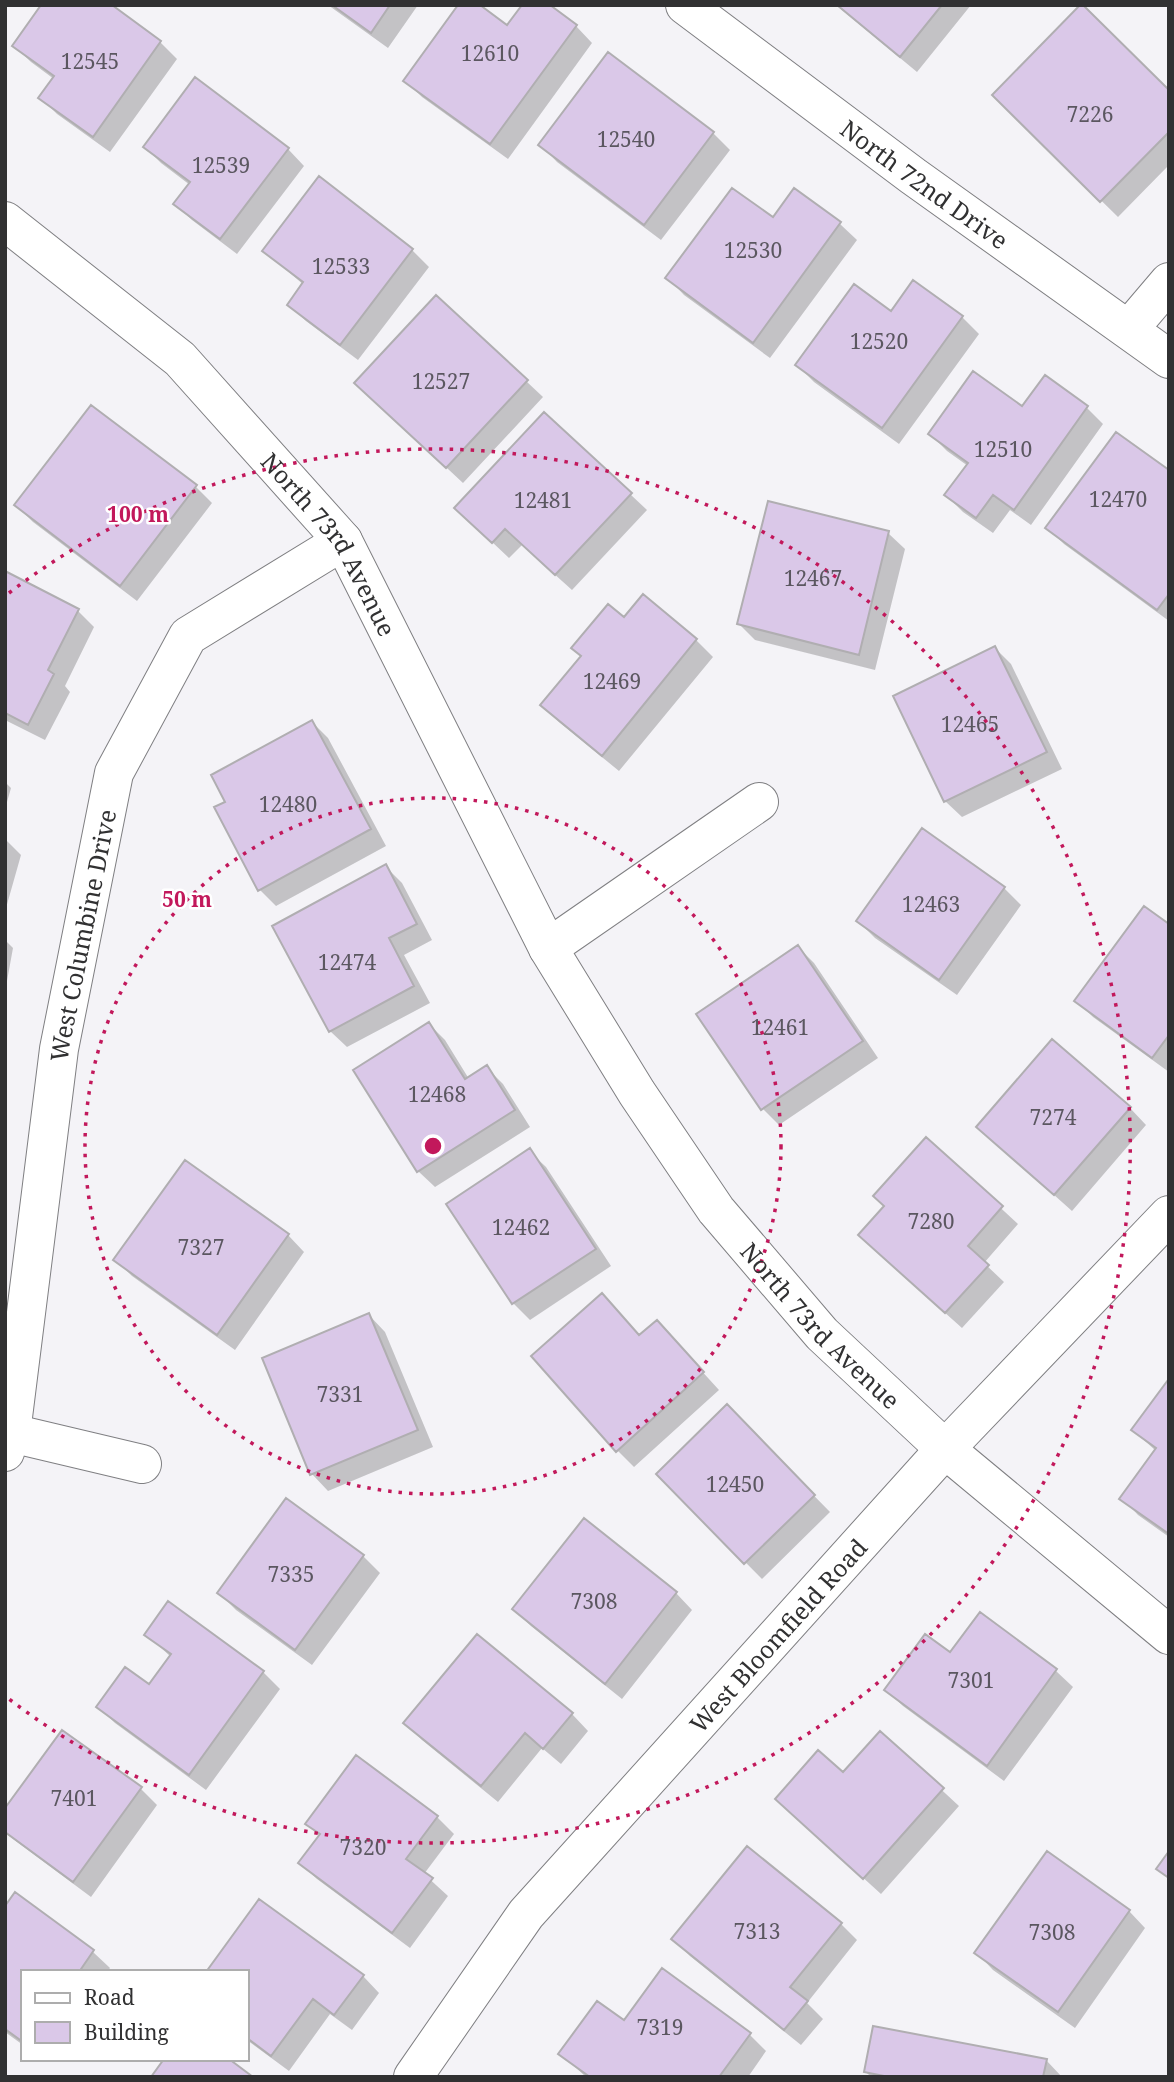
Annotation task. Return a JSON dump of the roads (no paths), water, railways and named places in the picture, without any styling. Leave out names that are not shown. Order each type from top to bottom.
[{"type":"street","name":"North 72nd Drive","points":[[685,5],[914,176],[1169,359]]},
{"type":"street","name":"North 73rd Avenue","points":[[5,221],[180,359],[342,541],[548,948],[638,1093],[716,1210],[822,1334],[945,1450],[1169,1634]]},
{"type":"street","points":[[1129,330],[1169,282]]},
{"type":"street","name":"West Columbine Drive","points":[[142,1464],[8,1443],[59,1049],[114,773],[188,636],[342,541]]},
{"type":"street","points":[[548,948],[759,802]]},
{"type":"street","name":"West Bloomfield Road","points":[[414,2077],[526,1914],[945,1450],[1169,1215]]}]
